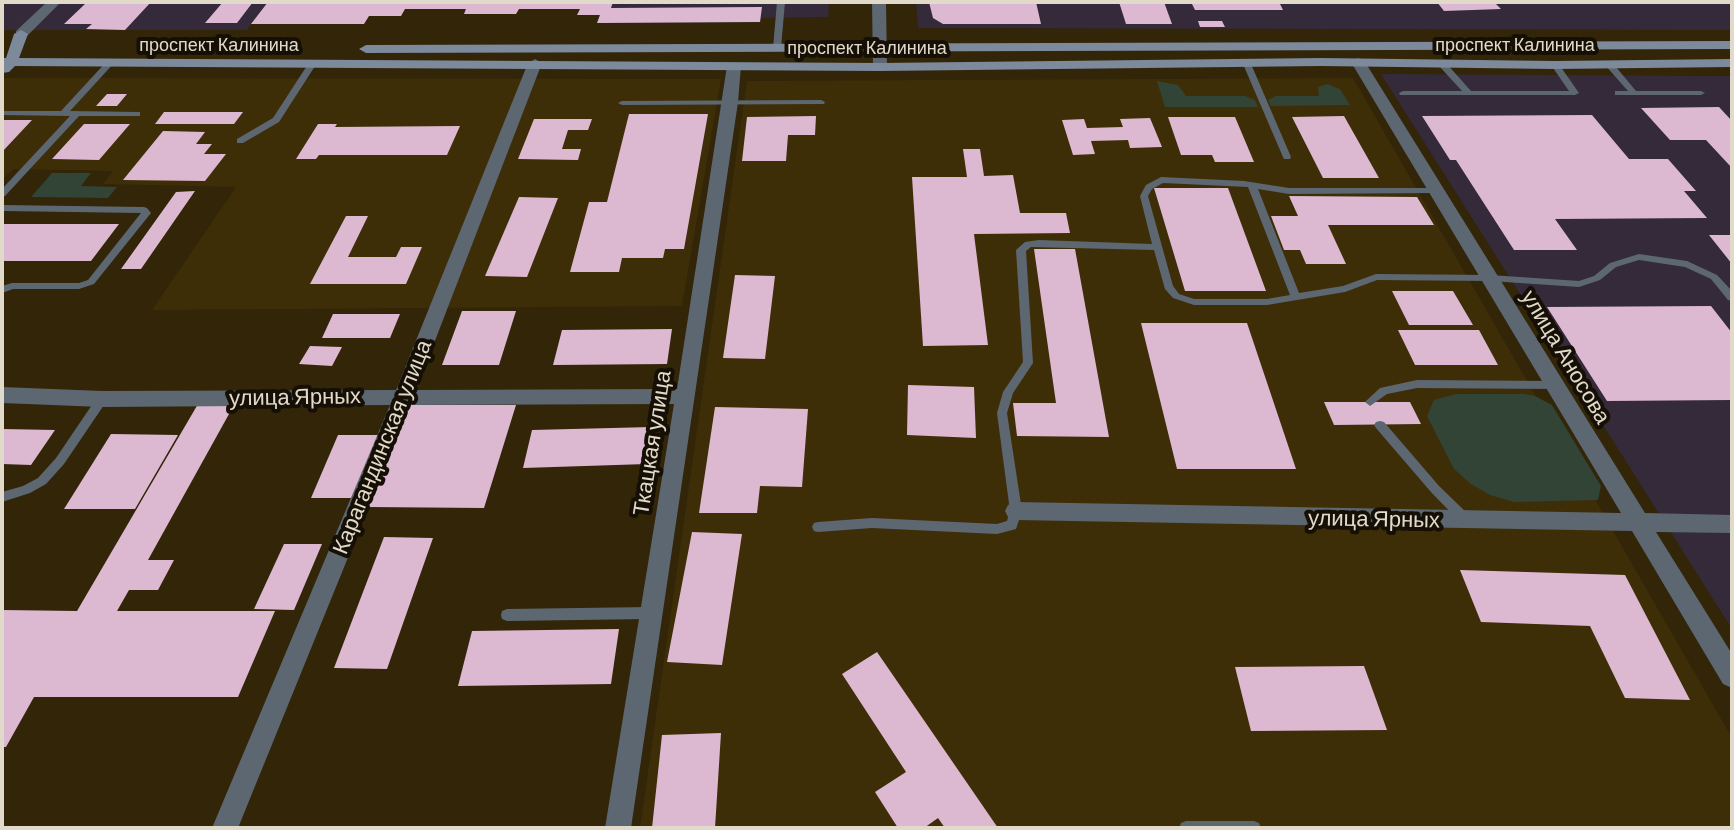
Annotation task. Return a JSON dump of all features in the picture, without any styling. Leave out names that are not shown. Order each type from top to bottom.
[{"type":"main road","points":[[6,56],[21,34]]},
{"type":"main road","name":"проспект Калинина","points":[[6,56],[111,62],[535,63],[737,58],[777,48],[1354,54],[1732,45]]},
{"type":"main road","name":"проспект Калинина","points":[[6,56],[737,58],[880,67],[1247,64],[1354,54],[1443,65],[1732,63]]},
{"type":"street","points":[[21,34],[54,2]]},
{"type":"street","points":[[879,2],[880,67]]},
{"type":"street","name":"улица Аносова","points":[[1354,54],[1732,676]]},
{"type":"street","name":"Ткацкая улица","points":[[618,828],[737,58]]},
{"type":"street","name":"Карагандинская улица","points":[[225,828],[404,395],[535,63]]},
{"type":"street","name":"улица Ярных","points":[[2,395],[102,399],[404,395],[684,396]]},
{"type":"street","name":"улица Ярных","points":[[1016,511],[1732,524]]},
{"type":"lane","points":[[777,48],[781,2]]},
{"type":"lane","points":[[64,113],[111,62]]},
{"type":"lane","points":[[240,141],[276,120],[313,63]]},
{"type":"lane","points":[[1608,63],[1634,93]]},
{"type":"lane","points":[[1247,64],[1287,157]]},
{"type":"lane","points":[[1443,65],[1469,93]]},
{"type":"lane","points":[[1403,93],[1575,93],[1555,65]]},
{"type":"lane","points":[[1618,93],[1701,93]]},
{"type":"lane","points":[[622,103],[821,102]]},
{"type":"lane","points":[[2,113],[137,114]]},
{"type":"lane","points":[[2,194],[76,114]]},
{"type":"lane","points":[[1436,190],[1289,191],[1161,180],[1149,187],[1144,196],[1168,287],[1176,296],[1194,302],[1267,302],[1345,289],[1376,277],[1490,278],[1579,284],[1597,278],[1613,265],[1639,257],[1687,264],[1714,277],[1732,298]]},
{"type":"lane","points":[[1252,186],[1296,297]]},
{"type":"lane","points":[[2,208],[144,210],[146,213],[100,275],[91,282],[79,286],[12,286],[2,290]]},
{"type":"lane","points":[[818,527],[872,523],[997,529],[1012,525],[1016,511],[1002,413],[1008,392],[1028,363],[1021,250],[1028,244],[1039,243],[1157,247]]},
{"type":"lane","points":[[1370,402],[1384,391],[1417,384],[1555,385]]},
{"type":"lane","points":[[2,497],[26,490],[42,481],[60,461],[102,399]]},
{"type":"lane","points":[[1380,425],[1435,489],[1467,520]]},
{"type":"lane","points":[[507,615],[650,613]]},
{"type":"lane","points":[[1186,828],[1254,828]]},
{"type":"shaded area","points":[[2,2],[829,2],[828,17],[762,18],[760,22],[597,23],[599,15],[577,15],[579,9],[519,9],[516,14],[464,14],[465,9],[405,9],[401,16],[369,16],[364,24],[251,24],[247,30],[2,30]]},
{"type":"shaded area","points":[[916,2],[1732,2],[1732,30],[918,28]]},
{"type":"shaded area","points":[[1381,74],[1732,76],[1732,629]]},
{"type":"shaded area","points":[[2,78],[721,79],[682,306],[152,310],[236,187],[103,184],[113,171],[13,169],[2,180]]},
{"type":"shaded area","points":[[1353,78],[1732,738],[1732,828],[640,828],[747,81]]},
{"type":"green space","points":[[1157,81],[1178,85],[1186,96],[1245,96],[1255,100],[1258,107],[1165,107]]},
{"type":"green space","points":[[1327,84],[1340,89],[1350,105],[1271,106],[1268,100],[1276,96],[1319,96],[1318,87]]},
{"type":"green space","points":[[52,173],[91,173],[81,186],[117,187],[108,198],[31,197]]},
{"type":"green space","points":[[1456,394],[1524,394],[1552,405],[1601,486],[1598,500],[1514,502],[1490,495],[1471,484],[1454,469],[1427,416],[1434,400]]},
{"type":"building","points":[[151,2],[125,30],[86,29],[92,24],[64,24],[85,4]]},
{"type":"building","points":[[223,2],[253,2],[237,23],[205,23]]},
{"type":"building","points":[[268,2],[613,2],[611,8],[762,7],[760,22],[597,23],[600,15],[577,15],[580,9],[519,9],[516,14],[464,14],[466,9],[405,9],[401,16],[369,16],[364,24],[251,24]]},
{"type":"building","points":[[929,2],[1036,2],[1041,24],[943,24],[933,18]]},
{"type":"building","points":[[1119,2],[1164,2],[1172,24],[1126,24]]},
{"type":"building","points":[[1191,2],[1279,2],[1283,10],[1195,10]]},
{"type":"building","points":[[1437,2],[1494,2],[1501,9],[1444,11]]},
{"type":"building","points":[[1198,21],[1222,21],[1225,27],[1200,27]]},
{"type":"building","points":[[107,94],[127,94],[117,106],[96,106]]},
{"type":"building","points":[[1719,107],[1732,121],[1732,168],[1706,140],[1670,140],[1641,108]]},
{"type":"building","points":[[164,112],[243,112],[234,124],[155,124]]},
{"type":"building","points":[[629,114],[708,114],[684,249],[665,249],[663,258],[622,258],[619,272],[570,272],[589,202],[607,202]]},
{"type":"building","points":[[1592,115],[1629,159],[1668,159],[1696,191],[1684,191],[1707,218],[1555,219],[1577,250],[1514,250],[1456,160],[1450,160],[1422,116]]},
{"type":"building","points":[[816,116],[815,135],[788,135],[786,161],[742,161],[747,117]]},
{"type":"building","points":[[1344,116],[1379,178],[1323,178],[1292,117]]},
{"type":"building","points":[[1168,117],[1235,117],[1254,162],[1215,162],[1212,155],[1181,155]]},
{"type":"building","points":[[1150,118],[1162,147],[1130,148],[1128,140],[1091,141],[1095,154],[1073,155],[1062,120],[1084,119],[1087,128],[1123,127],[1120,119]]},
{"type":"building","points":[[534,119],[592,119],[588,130],[568,130],[562,149],[581,149],[578,160],[518,159]]},
{"type":"building","points":[[2,120],[32,120],[2,152]]},
{"type":"building","points":[[84,124],[130,124],[99,160],[52,159]]},
{"type":"building","points":[[318,124],[337,124],[335,127],[460,126],[447,155],[319,155],[316,159],[296,159]]},
{"type":"building","points":[[163,131],[205,132],[196,144],[212,144],[204,154],[226,154],[205,181],[123,180]]},
{"type":"building","points":[[963,149],[980,149],[984,176],[1013,175],[1020,213],[1066,213],[1070,233],[974,234],[988,345],[923,346],[912,177],[967,177]]},
{"type":"building","points":[[1154,188],[1228,188],[1266,291],[1185,291]]},
{"type":"building","points":[[195,191],[141,269],[121,269],[176,192]]},
{"type":"building","points":[[1289,196],[1417,197],[1434,225],[1328,225],[1346,264],[1306,264],[1300,250],[1284,250],[1271,216],[1298,216]]},
{"type":"building","points":[[519,197],[558,198],[527,277],[485,276]]},
{"type":"building","points":[[346,216],[368,216],[348,257],[396,257],[401,247],[422,247],[406,284],[310,284]]},
{"type":"building","points":[[2,224],[119,224],[91,261],[2,261]]},
{"type":"building","points":[[1709,235],[1732,235],[1732,264]]},
{"type":"building","points":[[1034,249],[1075,249],[1109,437],[1017,436],[1013,403],[1056,403]]},
{"type":"building","points":[[735,275],[775,276],[765,359],[723,358]]},
{"type":"building","points":[[1392,291],[1453,291],[1473,325],[1409,325]]},
{"type":"building","points":[[1711,306],[1732,333],[1732,400],[1607,401],[1547,307]]},
{"type":"building","points":[[462,311],[516,311],[499,365],[442,365]]},
{"type":"building","points":[[333,314],[400,314],[390,338],[322,338]]},
{"type":"building","points":[[1141,323],[1247,323],[1296,469],[1177,469]]},
{"type":"building","points":[[672,329],[667,364],[553,365],[562,330]]},
{"type":"building","points":[[1398,330],[1479,330],[1498,365],[1415,365]]},
{"type":"building","points":[[310,346],[342,347],[332,366],[299,364]]},
{"type":"building","points":[[908,385],[974,387],[976,438],[907,435]]},
{"type":"building","points":[[1324,402],[1410,402],[1421,424],[1334,425]]},
{"type":"building","points":[[198,404],[234,405],[148,560],[174,560],[158,590],[129,590],[117,611],[275,611],[238,697],[34,697],[6,747],[2,747],[2,610],[77,611]]},
{"type":"building","points":[[409,405],[516,405],[484,508],[368,507]]},
{"type":"building","points":[[715,407],[808,409],[802,487],[760,486],[757,513],[699,513]]},
{"type":"building","points":[[652,427],[647,464],[523,468],[532,430]]},
{"type":"building","points":[[2,429],[55,430],[31,465],[2,464]]},
{"type":"building","points":[[111,434],[178,435],[135,509],[64,509]]},
{"type":"building","points":[[338,435],[379,435],[353,498],[311,498]]},
{"type":"building","points":[[692,532],[742,534],[722,665],[667,662]]},
{"type":"building","points":[[384,537],[433,538],[387,669],[334,668]]},
{"type":"building","points":[[284,544],[322,544],[294,610],[254,609]]},
{"type":"building","points":[[1460,570],[1625,575],[1690,700],[1625,698],[1590,626],[1481,622]]},
{"type":"building","points":[[619,629],[611,684],[458,686],[472,631]]},
{"type":"building","points":[[877,652],[998,828],[945,828],[938,818],[924,828],[898,828],[875,792],[906,772],[842,674]]},
{"type":"building","points":[[1364,666],[1387,730],[1251,731],[1235,667]]},
{"type":"building","points":[[721,733],[715,828],[652,828],[662,735]]}]
